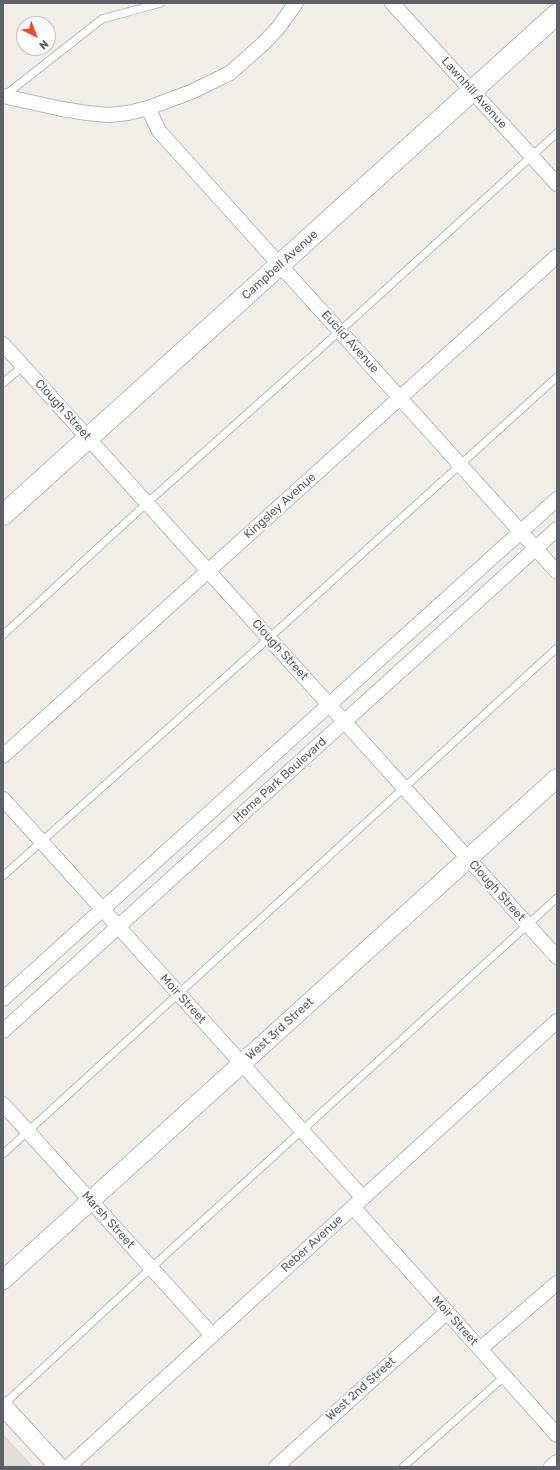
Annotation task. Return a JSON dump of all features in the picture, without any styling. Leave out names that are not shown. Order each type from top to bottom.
[{"type":"main road","name":"Campbell Avenue","points":[[3,515],[557,14]]},
{"type":"street","points":[[3,96],[62,110],[109,115],[128,113],[148,108],[191,92],[230,72],[264,43],[278,28],[296,3]]},
{"type":"street","name":"Lawnhill Avenue","points":[[392,3],[557,184]]},
{"type":"street","name":"Euclid Avenue","points":[[148,108],[159,131],[557,572]]},
{"type":"street","name":"Kingsley Avenue","points":[[3,756],[557,256]]},
{"type":"street","name":"Clough Street","points":[[3,344],[557,957]]},
{"type":"street","name":"Home Park Boulevard","points":[[3,999],[557,499]]},
{"type":"street","name":"Home Park Boulevard","points":[[3,1031],[557,529]]},
{"type":"street","name":"West 3rd Street","points":[[3,1280],[557,778]]},
{"type":"street","name":"Moir Street","points":[[3,799],[302,1131],[358,1203],[447,1312],[557,1435]]},
{"type":"street","name":"Reber Avenue","points":[[68,1467],[557,1021]]},
{"type":"street","name":"Marsh Street","points":[[3,1104],[212,1336]]},
{"type":"street","points":[[480,1349],[557,1283]]},
{"type":"street","name":"West 2nd Street","points":[[276,1467],[447,1312]]},
{"type":"street","points":[[3,1405],[59,1467]]},
{"type":"street","points":[[551,1467],[557,1462]]},
{"type":"lane","points":[[3,96],[102,19],[161,3]]},
{"type":"lane","points":[[3,636],[147,503],[340,331],[557,133]]},
{"type":"lane","points":[[3,383],[23,366]]},
{"type":"lane","points":[[3,876],[557,377]]},
{"type":"lane","points":[[3,1154],[557,648]]},
{"type":"lane","points":[[3,1405],[557,898]]},
{"type":"lane","points":[[403,1467],[505,1376]]},
{"type":"shaded area","points":[[3,1434],[34,1467],[3,1467]]}]
